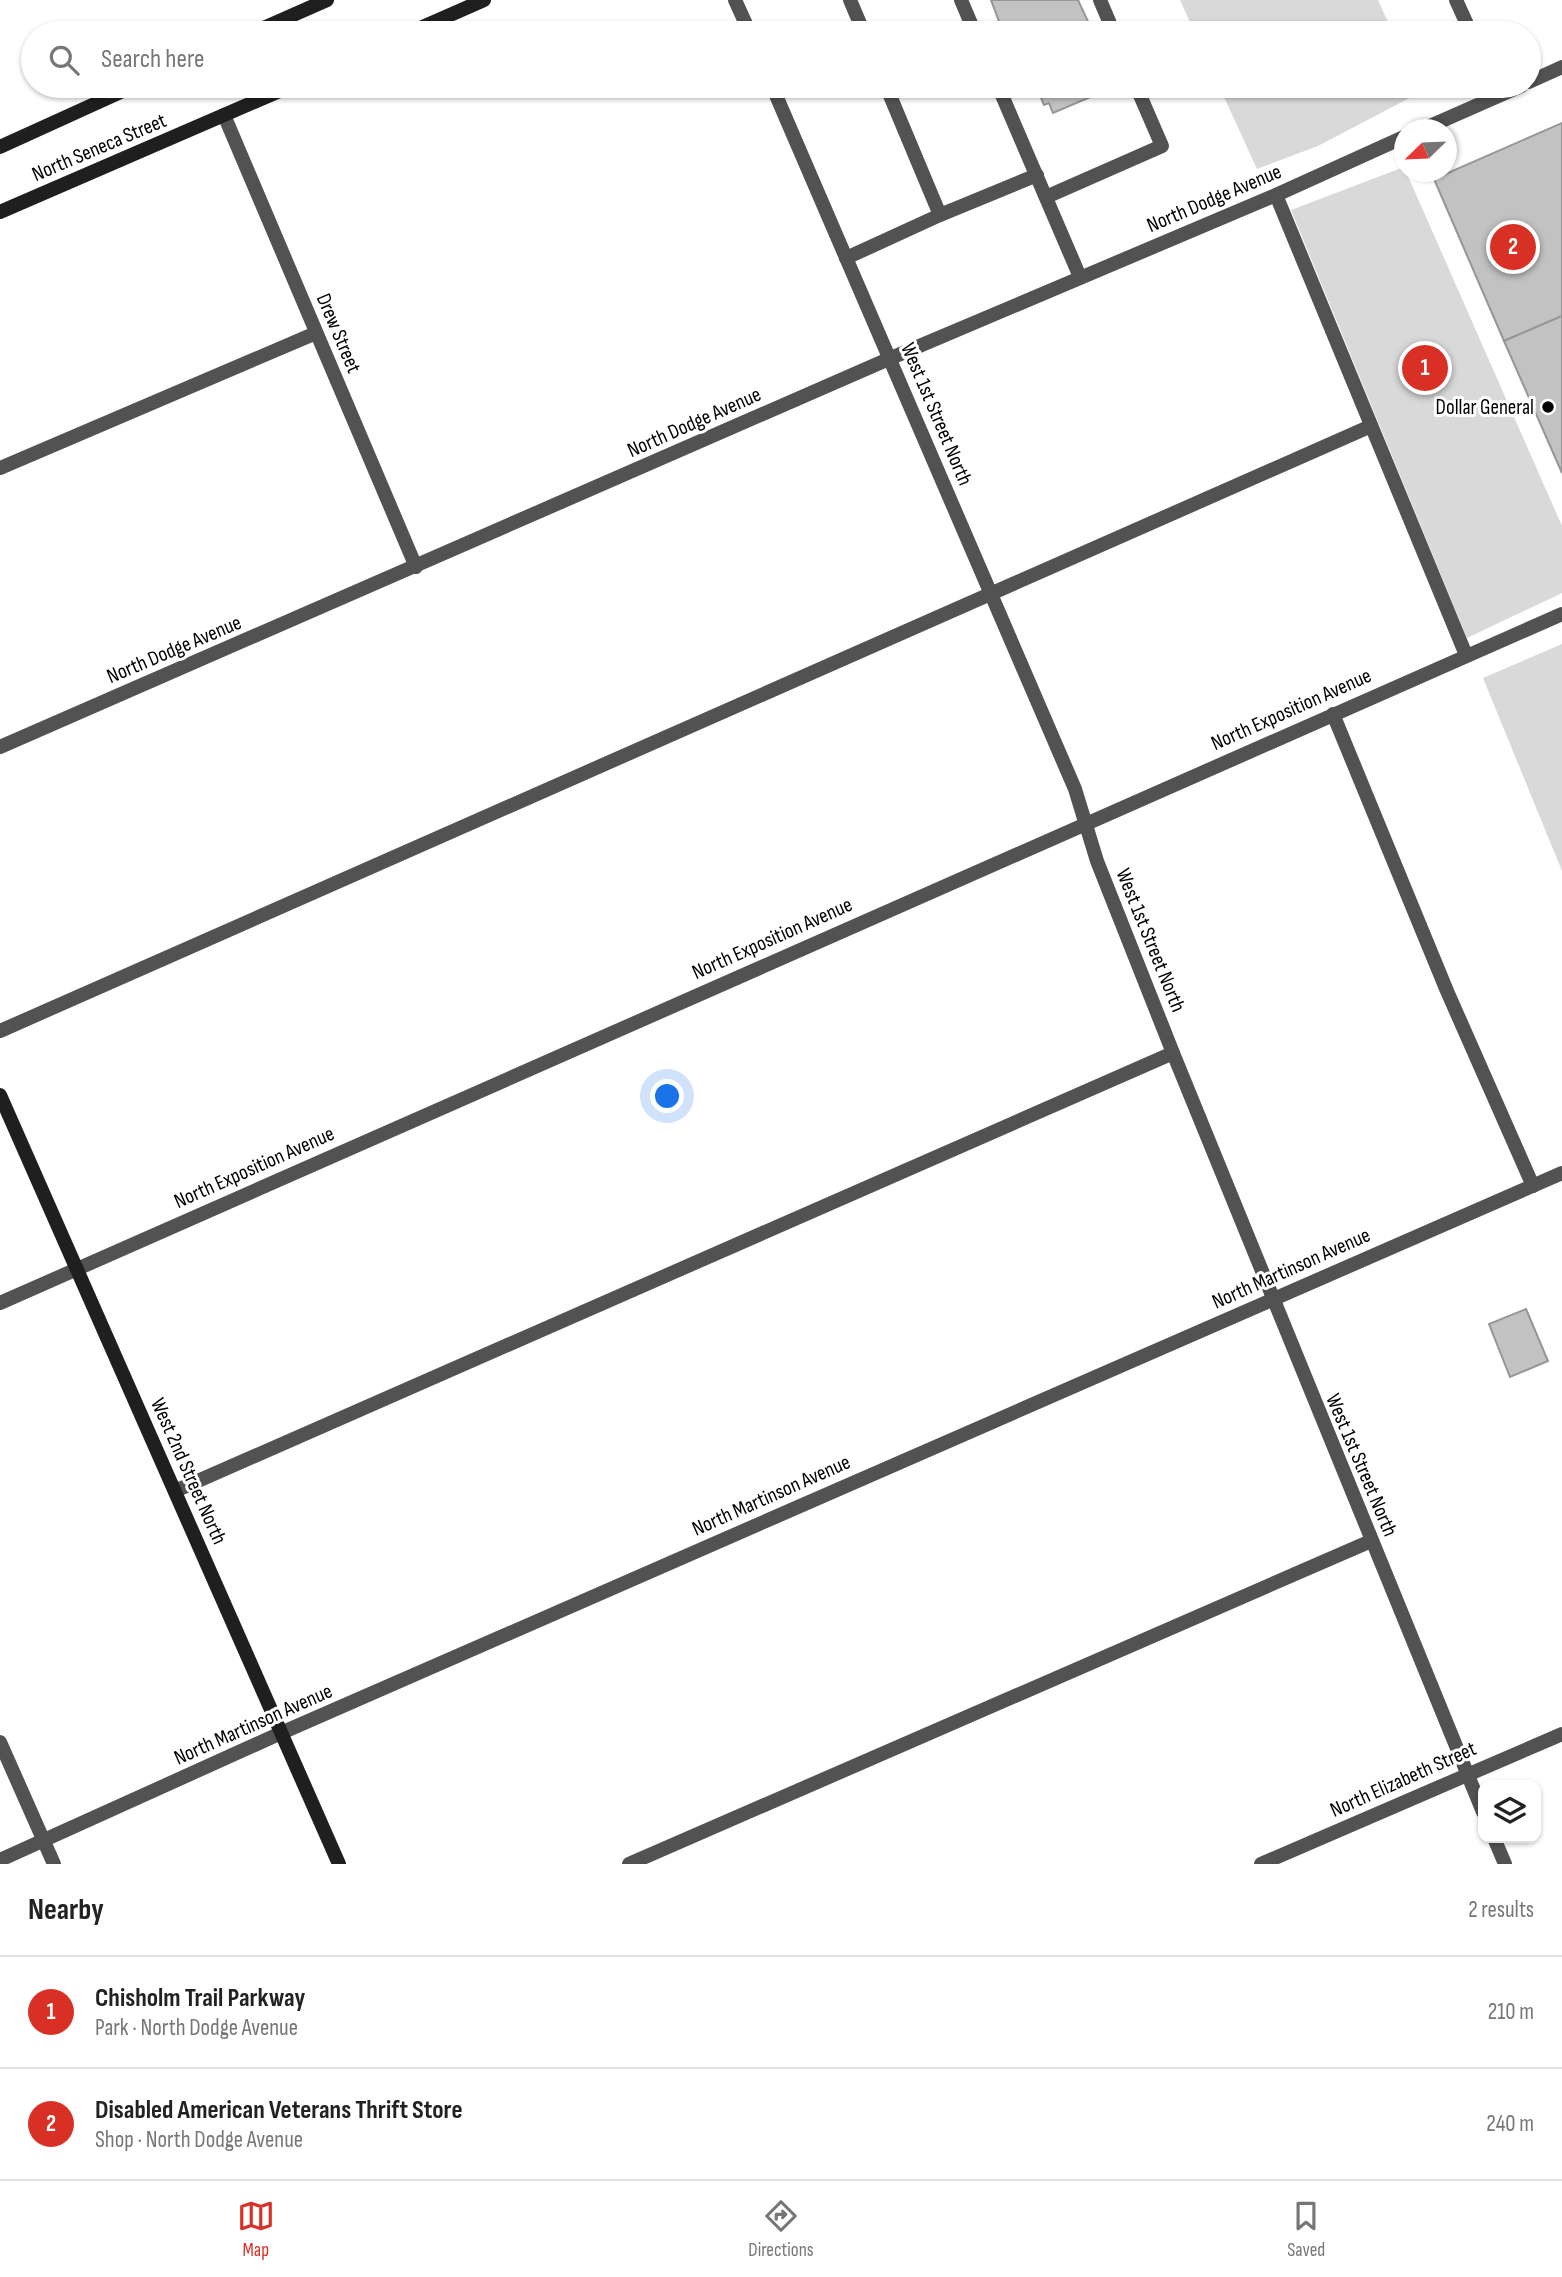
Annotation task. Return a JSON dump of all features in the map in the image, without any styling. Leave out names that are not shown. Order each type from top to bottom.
[{"type":"street","points":[[279,21],[327,0]]},
{"type":"street","points":[[735,0],[745,21]]},
{"type":"street","points":[[850,0],[859,21]]},
{"type":"street","points":[[961,0],[970,21]]},
{"type":"street","points":[[1100,0],[1109,21]]},
{"type":"street","points":[[1456,0],[1466,21]]},
{"type":"street","points":[[434,21],[477,1]]},
{"type":"street","points":[[1541,77],[1562,67]]},
{"type":"street","name":"North Seneca Street","points":[[0,147],[108,98]]},
{"type":"street","name":"North Seneca Street","points":[[0,212],[263,98]]},
{"type":"street","name":"West 1st Street North","points":[[777,98],[1075,789],[1097,862],[1173,1054],[1478,1800]]},
{"type":"street","points":[[891,98],[940,215]]},
{"type":"street","points":[[1003,98],[1080,277]]},
{"type":"street","points":[[1046,197],[1162,146],[1141,98]]},
{"type":"street","points":[[1442,119],[1483,98]]},
{"type":"street","name":"Drew Street","points":[[224,115],[415,567]]},
{"type":"street","name":"North Dodge Avenue","points":[[0,747],[1394,142]]},
{"type":"street","points":[[846,258],[1037,175]]},
{"type":"street","points":[[1276,195],[1466,654]]},
{"type":"street","points":[[0,468],[316,333]]},
{"type":"street","points":[[0,1031],[991,596],[1371,426]]},
{"type":"street","name":"North Exposition Avenue","points":[[0,1303],[1086,825],[1466,654],[1562,614]]},
{"type":"street","points":[[1333,714],[1447,991],[1533,1186]]},
{"type":"street","points":[[175,1491],[1173,1054]]},
{"type":"street","name":"West 2nd Street North","points":[[0,1095],[339,1864]]},
{"type":"street","name":"North Martinson Avenue","points":[[0,1860],[281,1733],[1562,1173]]},
{"type":"street","points":[[629,1864],[1371,1541]]},
{"type":"street","name":"North Elizabeth Street","points":[[1261,1864],[1562,1734]]},
{"type":"street","points":[[0,1742],[54,1864]]},
{"type":"street","points":[[1496,1843],[1505,1864]]},
{"type":"shaded area","points":[[1180,0],[1378,0],[1388,21],[1190,21]]},
{"type":"shaded area","points":[[1224,98],[1409,98],[1318,146],[1257,169]]},
{"type":"shaded area","points":[[1394,171],[1394,182],[1411,182],[1562,526],[1562,593],[1467,638],[1291,210]]},
{"type":"shaded area","points":[[1562,644],[1562,871],[1483,678]]},
{"type":"building","points":[[991,0],[1078,0],[1088,21],[999,21]]},
{"type":"building","points":[[1041,98],[1088,98],[1053,113],[1049,103],[1044,105]]},
{"type":"building","points":[[1562,123],[1562,316],[1504,341],[1435,182],[1457,182],[1457,169]]},
{"type":"building","name":"Dollar General","points":[[1562,316],[1562,473],[1504,341]]},
{"type":"building","points":[[1526,1309],[1548,1361],[1510,1377],[1489,1324]]},
{"type":"place","name":"Disabled American Veterans Thrift Store","points":[[1513,247]]},
{"type":"place","name":"Chisholm Trail Parkway","points":[[1425,368]]},
{"type":"place","name":"Dollar General","points":[[1548,407]]}]
